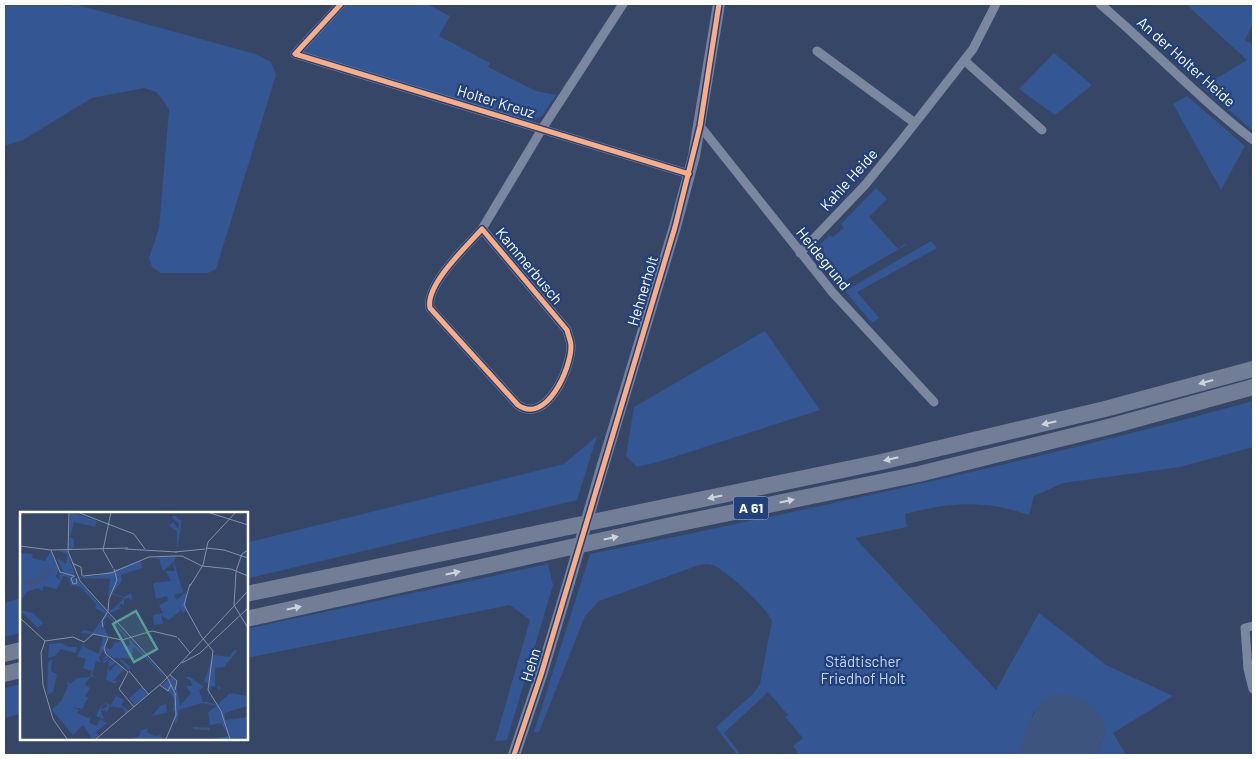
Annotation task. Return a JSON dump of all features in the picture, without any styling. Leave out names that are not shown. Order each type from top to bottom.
[{"type":"highway","name":"A 61","points":[[248,594],[882,462],[1105,409],[1253,369]]},
{"type":"highway","name":"A 61","points":[[248,618],[671,525],[919,474],[1112,426],[1253,387]]},
{"type":"highway","points":[[4,654],[20,650]]},
{"type":"highway","points":[[4,674],[20,670]]},
{"type":"street","name":"Holter Kreuz","points":[[341,4],[295,54],[690,174]]},
{"type":"street","name":"Holter Kreuz","points":[[482,229],[542,129],[623,4]]},
{"type":"street","name":"Hehnerholt","points":[[569,582],[690,174],[700,126],[719,4]]},
{"type":"street","name":"Kahle Heide","points":[[800,252],[865,185],[965,61],[996,4]]},
{"type":"street","name":"An der Holter Heide","points":[[1100,4],[1142,40],[1192,89],[1253,140]]},
{"type":"street","points":[[817,51],[915,122]]},
{"type":"street","points":[[965,61],[1042,130]]},
{"type":"street","name":"Heidegrund","points":[[700,126],[833,293],[934,402]]},
{"type":"street","name":"Kammerbusch","points":[[482,229],[567,330],[571,346],[561,384],[553,395],[535,410],[526,410],[518,404],[430,308],[428,302],[433,289],[482,229]]},
{"type":"street","name":"Hehn","points":[[514,755],[569,582]]},
{"type":"street","points":[[1249,627],[1248,668],[1253,690]]},
{"type":"green space","points":[[4,4],[74,4],[255,54],[271,62],[276,75],[216,269],[208,273],[161,273],[152,267],[149,258],[159,228],[169,110],[156,92],[144,88],[92,98],[23,140],[4,146]]},
{"type":"green space","points":[[346,4],[427,4],[450,16],[439,36],[490,63],[488,67],[536,91],[556,95],[542,116],[532,121],[303,53],[305,46]]},
{"type":"green space","points":[[1253,4],[1253,24],[1245,40],[1253,45],[1253,131],[1202,87],[1247,60],[1187,5]]},
{"type":"green space","points":[[1054,53],[1092,85],[1055,115],[1019,89]]},
{"type":"green space","points":[[1187,96],[1245,146],[1221,190],[1173,104]]},
{"type":"green space","points":[[876,188],[887,199],[869,217],[898,249],[906,245],[839,284],[812,252],[830,235],[833,237],[844,228],[841,224]]},
{"type":"green space","points":[[931,241],[937,248],[857,292],[879,318],[872,323],[845,291]]},
{"type":"green space","points":[[765,331],[820,410],[637,467],[626,456],[634,407]]},
{"type":"green space","name":"Städtischer Friedhof Holt","points":[[1253,401],[1253,447],[1180,467],[1063,483],[1034,496],[1029,515],[1013,510],[982,505],[952,505],[905,514],[907,527],[855,538],[996,690],[1039,613],[1106,665],[1173,696],[1113,733],[1126,755],[1097,755],[1105,732],[1034,711],[1019,755],[794,755],[798,752],[793,746],[803,738],[785,717],[788,715],[768,692],[724,733],[741,755],[737,755],[716,727],[753,694],[760,684],[772,621],[763,608],[738,583],[715,566],[707,564],[699,565],[599,601],[585,616],[539,732],[534,732],[590,554],[757,520],[1006,464]]},
{"type":"green space","points":[[597,436],[577,500],[248,579],[248,543],[564,464]]},
{"type":"green space","points":[[548,564],[553,585],[507,740],[495,741],[530,620],[510,605],[248,658],[248,629]]},
{"type":"green space","points":[[20,598],[20,633],[4,637],[4,603]]},
{"type":"green space","points":[[20,684],[20,714],[4,718],[4,688]]},
{"type":"shaded area","points":[[1053,694],[1076,696],[1094,707],[1102,719],[1105,732],[1097,755],[1019,755],[1034,713]]},
{"type":"cycle path","points":[[341,4],[295,54],[689,174]]},
{"type":"cycle path","points":[[514,755],[541,675],[675,227],[700,126],[719,4]]},
{"type":"cycle path","points":[[482,229],[567,330],[571,342],[570,356],[562,380],[555,392],[538,407],[528,409],[518,405],[430,308],[430,299],[440,277],[482,229]]}]
